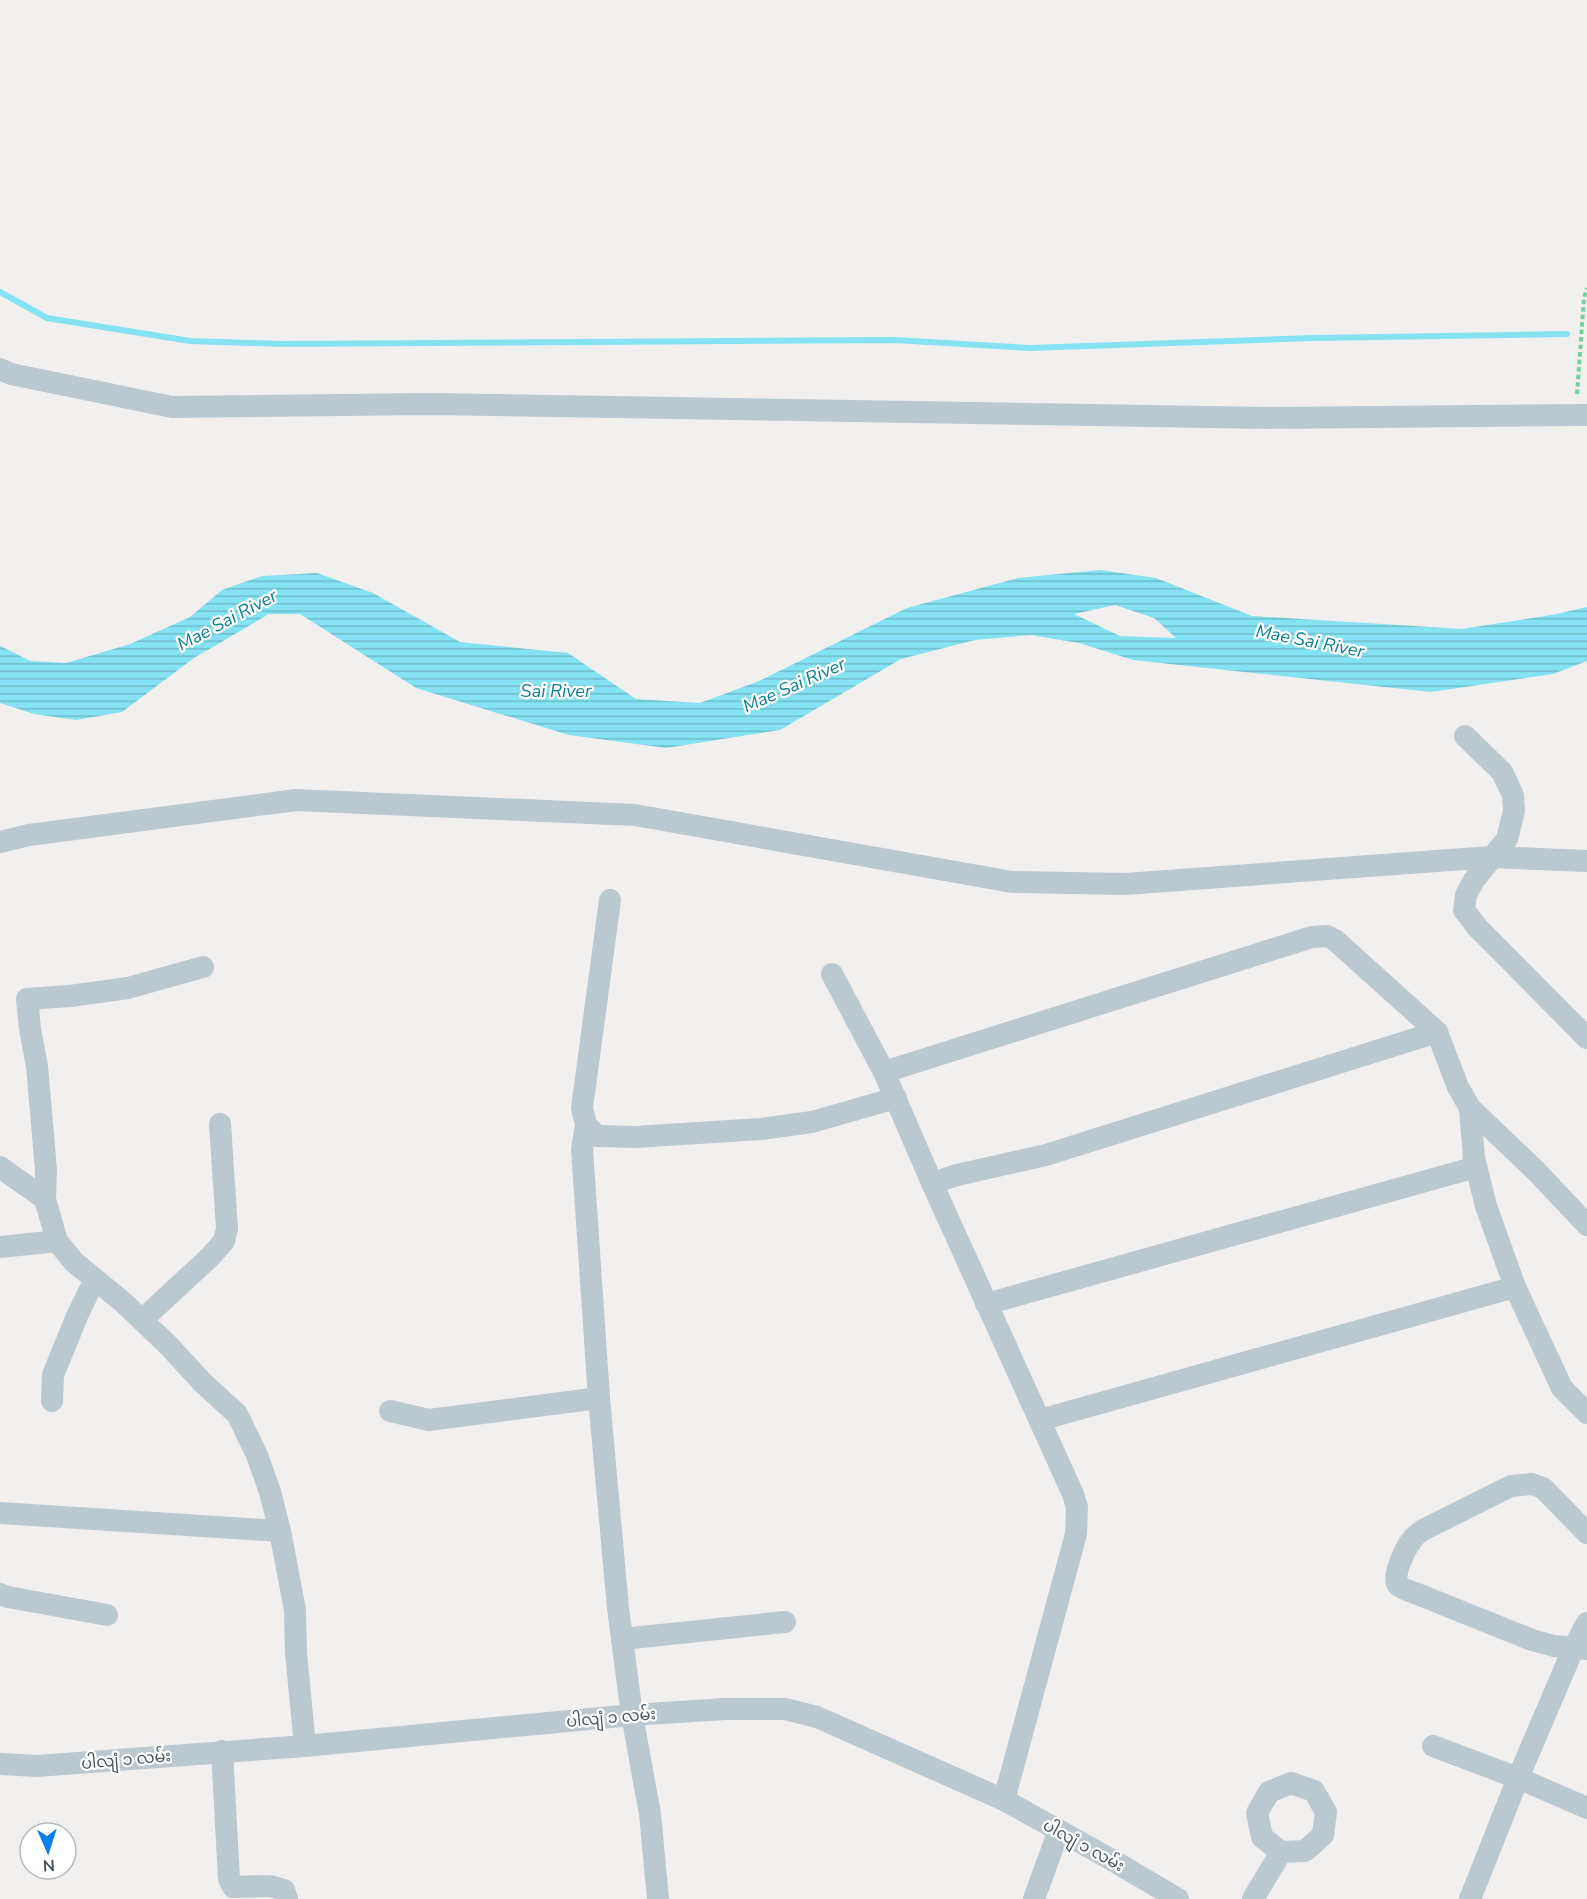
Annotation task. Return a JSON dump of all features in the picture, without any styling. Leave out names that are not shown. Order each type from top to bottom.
[{"type":"street","points":[[0,369],[11,374],[172,407],[430,405],[1268,418],[1582,415]]},
{"type":"street","points":[[1466,736],[1502,772],[1513,795],[1514,811],[1507,839],[1474,880],[1466,895],[1464,910],[1477,927],[1587,1038]]},
{"type":"street","points":[[0,842],[29,835],[296,800],[635,815],[1012,882],[1125,884],[1491,857],[1587,861]]},
{"type":"street","points":[[610,900],[582,1108],[586,1125],[582,1149],[599,1398],[622,1639],[632,1715],[650,1814],[658,1899]]},
{"type":"street","points":[[884,1072],[1312,937],[1327,936],[1335,940],[1437,1032],[1458,1087],[1470,1108],[1537,1172],[1587,1225]]},
{"type":"street","points":[[203,967],[128,988],[27,999],[37,1065],[46,1170],[45,1199],[57,1240],[74,1262],[142,1320],[203,1383],[237,1414],[257,1455],[280,1531],[295,1610],[296,1653],[305,1746]]},
{"type":"street","points":[[832,974],[896,1098],[986,1304],[1073,1494],[1077,1508],[1076,1534],[1004,1800]]},
{"type":"street","points":[[932,1183],[957,1175],[1046,1155],[1437,1032]]},
{"type":"street","points":[[586,1125],[597,1136],[634,1137],[761,1129],[812,1122],[896,1098]]},
{"type":"street","points":[[1470,1108],[1476,1167],[1486,1206],[1515,1287],[1562,1388],[1587,1413]]},
{"type":"street","points":[[142,1320],[198,1268],[224,1240],[227,1229],[220,1124]]},
{"type":"street","points":[[0,1167],[45,1199]]},
{"type":"street","points":[[986,1304],[1476,1167]]},
{"type":"street","points":[[0,1247],[57,1240]]},
{"type":"street","points":[[51,1401],[53,1375],[95,1279]]},
{"type":"street","points":[[1040,1420],[1515,1287]]},
{"type":"street","points":[[390,1411],[429,1420],[599,1398]]},
{"type":"street","points":[[1580,1648],[1554,1646],[1532,1640],[1426,1598],[1399,1586],[1396,1574],[1412,1539],[1423,1530],[1511,1486],[1532,1484],[1543,1488],[1587,1533]]},
{"type":"street","points":[[0,1513],[280,1531]]},
{"type":"street","points":[[0,1594],[106,1616]]},
{"type":"street","points":[[622,1639],[786,1622]]},
{"type":"street","points":[[1470,1899],[1518,1778],[1580,1648],[1587,1623]]},
{"type":"street","name":"ပါလျံ ၁ လမ်း","points":[[0,1764],[37,1766],[305,1746],[632,1715],[725,1709],[785,1709],[817,1717],[1004,1800],[1178,1899]]},
{"type":"street","points":[[1433,1746],[1518,1778],[1587,1808]]},
{"type":"street","points":[[222,1751],[229,1879],[233,1887],[277,1887],[284,1890],[287,1899]]},
{"type":"street","points":[[1034,1899],[1059,1830]]},
{"type":"street","points":[[1253,1899],[1281,1852]]},
{"type":"path","points":[[1582,415],[1584,298],[1587,288]]},
{"type":"water","name":"Sai River","points":[[1100,570],[1156,578],[1252,616],[1462,629],[1587,607],[1587,661],[1553,674],[1431,692],[1133,660],[1079,643],[1031,635],[975,640],[901,659],[780,730],[666,748],[569,735],[416,688],[300,614],[269,614],[194,658],[122,712],[76,720],[34,714],[0,703],[0,646],[31,661],[66,663],[130,644],[190,617],[222,590],[262,576],[317,573],[373,593],[460,642],[568,653],[636,699],[700,703],[759,681],[907,608],[1018,578]],"holes":[[[1115,605],[1154,618],[1176,638],[1120,636],[1074,614]]]},
{"type":"waterway","points":[[0,292],[47,318],[190,341],[283,344],[895,340],[1030,348],[1312,338],[1567,334]]},
{"type":"water label","name":"Mae Sai River","points":[[227,620]]},
{"type":"water label","name":"Mae Sai River","points":[[1310,641]]},
{"type":"water label","name":"Mae Sai River","points":[[794,685]]}]
